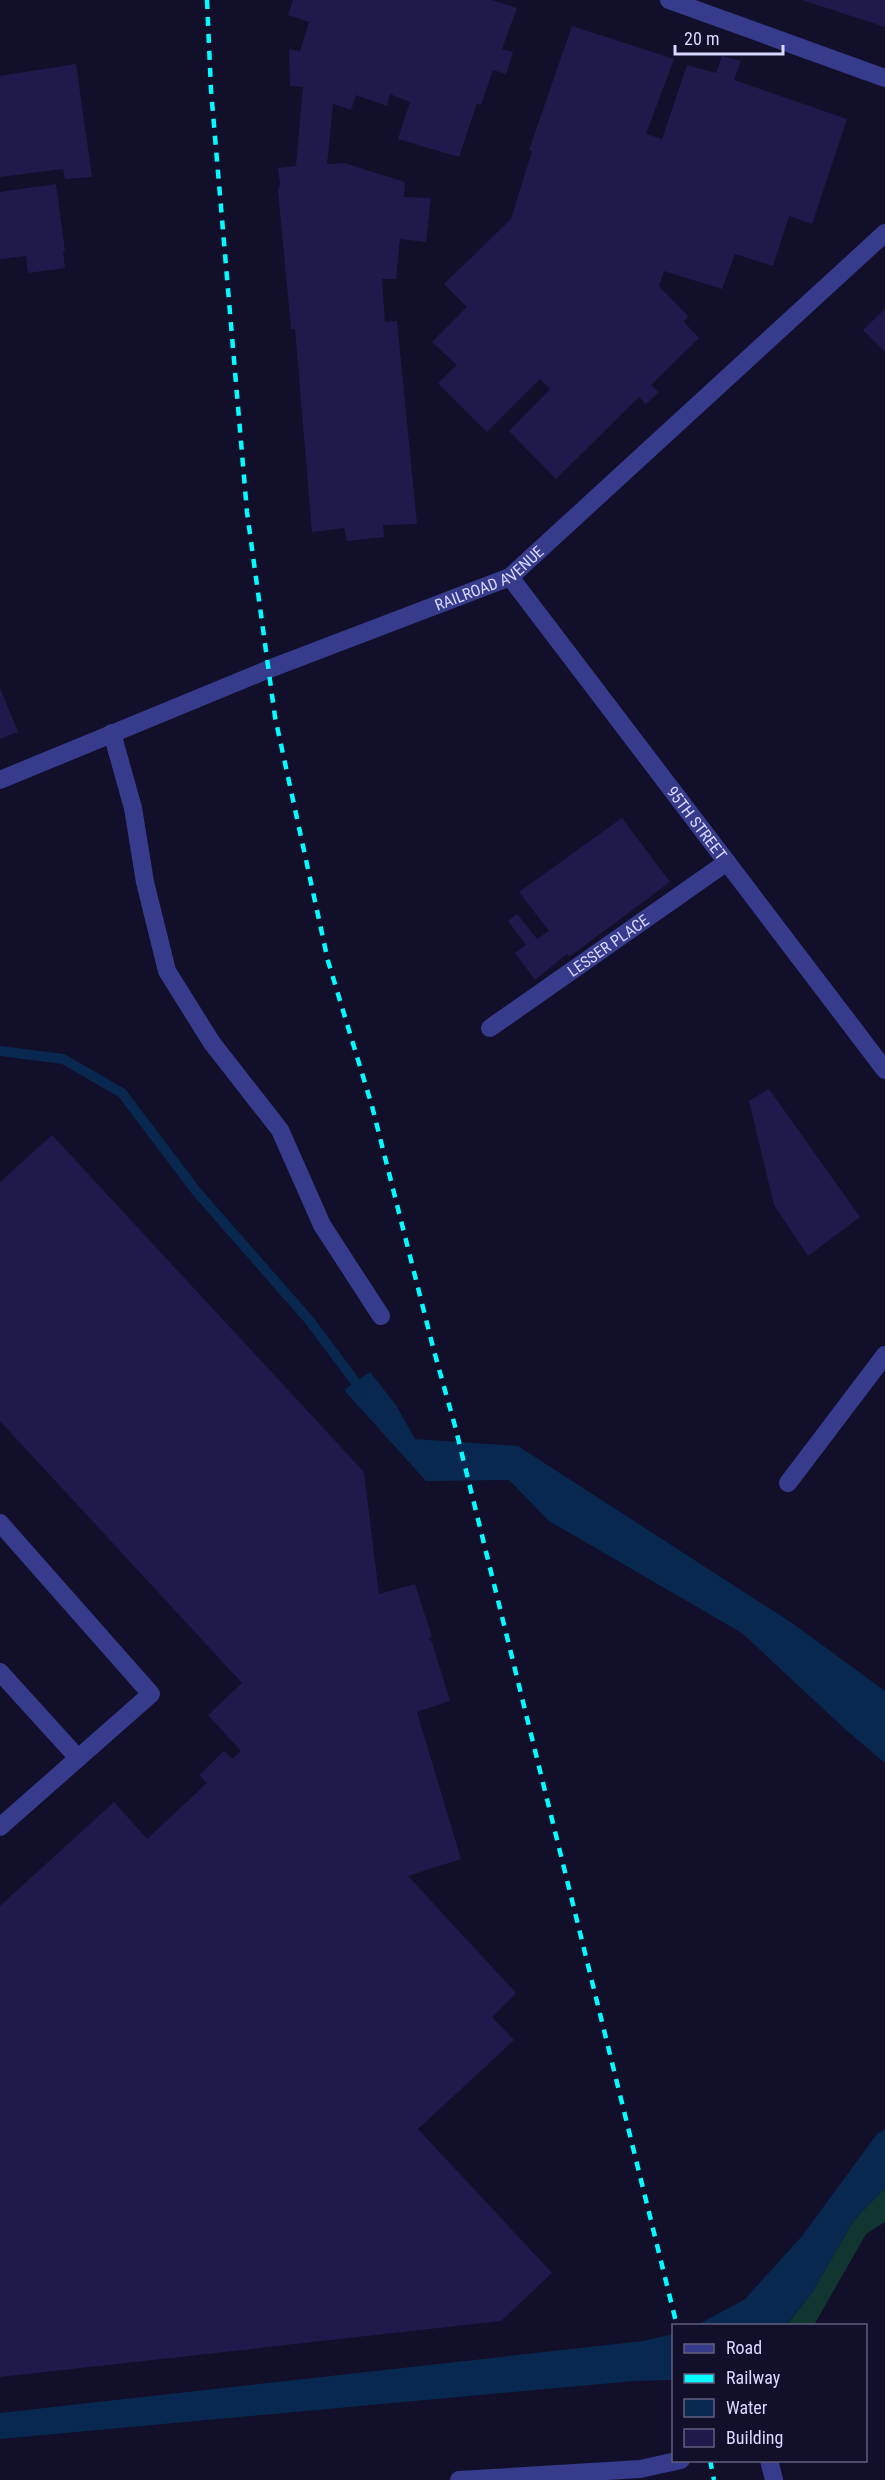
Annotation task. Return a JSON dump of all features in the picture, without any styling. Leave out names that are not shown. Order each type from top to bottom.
[{"type":"street","points":[[669,0],[885,78]]},
{"type":"street","name":"RAILROAD AVENUE","points":[[0,780],[269,669],[510,577],[885,233]]},
{"type":"street","name":"95TH STREET","points":[[510,577],[885,1070]]},
{"type":"street","points":[[112,733],[133,808],[145,882],[167,971],[212,1042],[280,1130],[322,1225],[381,1316]]},
{"type":"street","name":"LESSER PLACE","points":[[490,1029],[727,862]]},
{"type":"street","points":[[788,1483],[885,1355]]},
{"type":"street","points":[[0,1523],[151,1694],[0,1826]]},
{"type":"street","points":[[0,1672],[78,1758]]},
{"type":"street","points":[[459,2480],[640,2469],[672,2462]]},
{"type":"street","points":[[770,2462],[774,2480]]},
{"type":"green space","points":[[885,2188],[885,2222],[866,2234],[815,2324],[788,2324],[813,2291],[854,2220]]},
{"type":"water","points":[[370,1372],[396,1405],[415,1439],[518,1446],[792,1623],[885,1691],[885,1763],[846,1730],[742,1633],[549,1521],[509,1480],[426,1481],[344,1390]]},
{"type":"water","points":[[885,2129],[885,2188],[854,2220],[813,2291],[787,2324],[699,2324],[744,2300],[802,2236],[877,2134]]},
{"type":"water","points":[[672,2334],[672,2380],[634,2381],[0,2439],[0,2413],[643,2341]]},
{"type":"building","points":[[293,0],[492,0],[517,8],[502,49],[513,52],[506,74],[493,70],[481,105],[477,103],[459,157],[398,139],[410,102],[390,94],[387,106],[356,95],[351,110],[333,104],[327,164],[344,163],[405,182],[404,197],[431,198],[426,242],[400,239],[396,279],[382,279],[385,322],[397,321],[417,524],[383,525],[384,537],[347,541],[344,528],[312,532],[295,329],[291,329],[278,190],[280,184],[278,168],[296,166],[303,87],[290,86],[289,49],[300,51],[309,22],[288,15]]},
{"type":"building","points":[[802,0],[885,0],[885,27]]},
{"type":"building","points":[[572,26],[674,59],[646,134],[662,139],[687,65],[716,73],[722,56],[741,61],[734,80],[847,119],[812,224],[789,216],[773,266],[735,254],[722,289],[664,271],[659,286],[688,316],[684,322],[699,338],[651,385],[659,392],[646,404],[639,397],[556,479],[509,431],[550,389],[540,379],[487,432],[438,383],[457,365],[432,342],[467,307],[444,284],[511,219],[532,151],[529,150]]},
{"type":"building","points":[[76,64],[92,177],[65,179],[63,169],[0,177],[0,76]]},
{"type":"building","points":[[56,184],[65,251],[63,251],[65,268],[28,273],[26,256],[0,259],[0,192]]},
{"type":"building","points":[[885,309],[885,352],[863,330]]},
{"type":"building","points":[[0,688],[18,732],[0,739]]},
{"type":"building","points":[[622,818],[670,882],[569,957],[567,954],[535,980],[515,953],[526,945],[508,921],[517,914],[537,939],[549,931],[519,892]]},
{"type":"building","points":[[769,1089],[860,1217],[808,1256],[774,1205],[749,1101]]},
{"type":"building","points":[[52,1135],[364,1472],[379,1594],[415,1584],[432,1637],[428,1638],[432,1642],[450,1701],[417,1712],[461,1859],[408,1876],[516,1993],[492,2017],[514,2040],[418,2129],[552,2273],[501,2321],[0,2377],[0,1906],[114,1802],[147,1839],[207,1783],[199,1775],[224,1751],[232,1759],[241,1751],[208,1715],[242,1683],[0,1421],[0,1182]]},
{"type":"waterway","points":[[0,1051],[63,1059],[122,1093],[196,1191],[309,1320],[363,1392]]},
{"type":"railway","points":[[207,0],[211,90],[247,512],[275,717],[328,961],[372,1106],[455,1426],[677,2324]]},
{"type":"railway","points":[[710,2462],[714,2480]]}]
